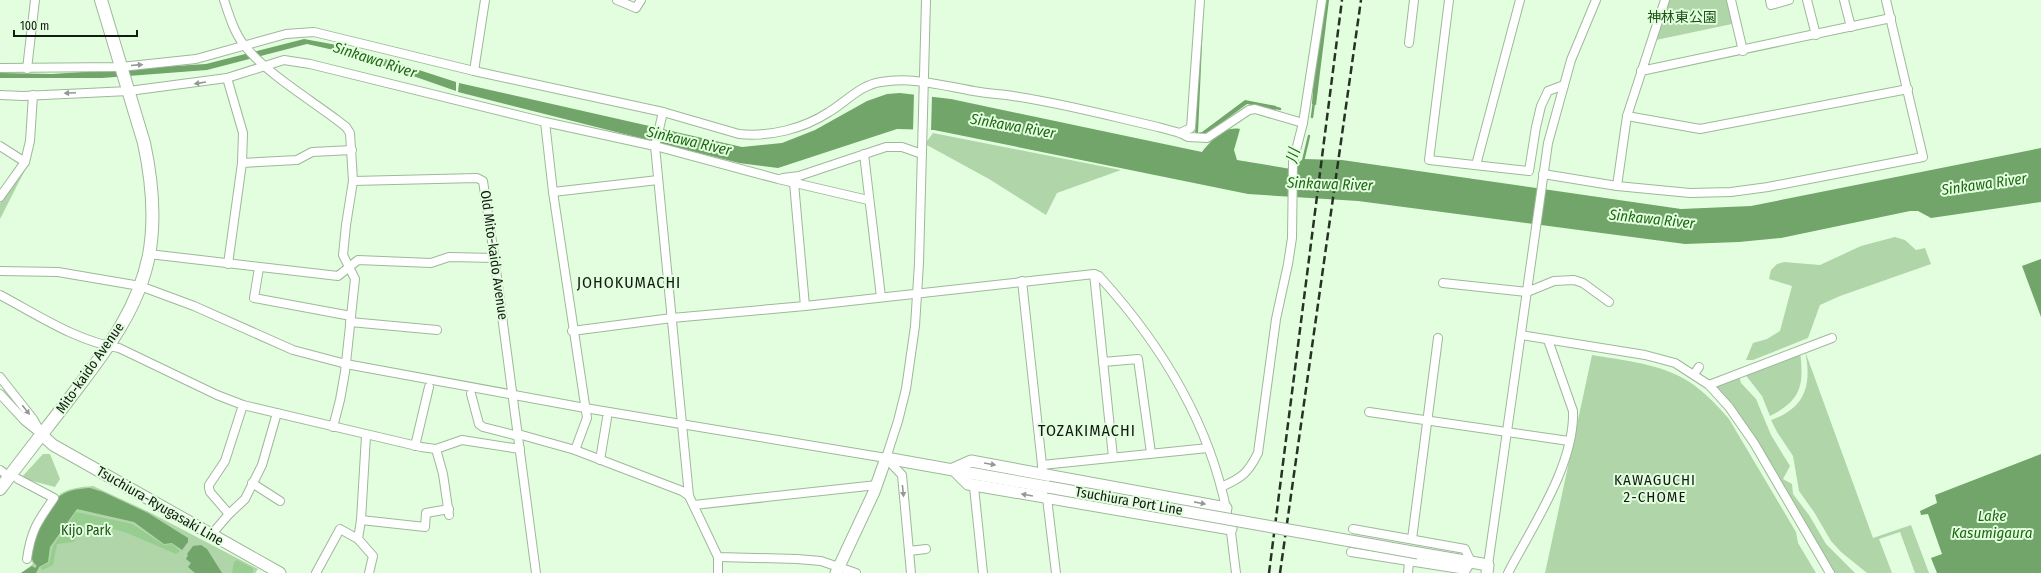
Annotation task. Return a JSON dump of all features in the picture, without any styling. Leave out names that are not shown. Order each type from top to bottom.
[{"type":"highway","name":"Mito-kaido Avenue","points":[[0,489],[109,346],[129,312],[140,286],[149,254],[152,222],[152,184],[144,143],[101,0]]},
{"type":"main road","name":"Tsuchiura-Ryugasaki Line","points":[[42,435],[53,445],[280,573]]},
{"type":"main road","points":[[837,570],[877,485],[886,458]]},
{"type":"main road","name":"Tsuchiura Port Line","points":[[886,458],[1418,552],[1472,562],[1487,569]]},
{"type":"main road","points":[[1226,508],[1043,469],[971,461],[953,469],[968,484],[1231,529]]},
{"type":"street","points":[[28,69],[35,0]]},
{"type":"street","points":[[224,0],[238,35],[246,47],[262,64],[346,127],[350,133],[353,181],[343,255],[355,279],[346,364],[340,400],[333,427]]},
{"type":"street","points":[[474,71],[485,0]]},
{"type":"street","points":[[617,0],[636,8],[641,0]]},
{"type":"street","points":[[886,458],[898,421],[907,383],[913,350],[918,293],[926,0]]},
{"type":"street","points":[[1180,133],[1191,128],[1200,0]]},
{"type":"street","points":[[1221,487],[1243,477],[1251,467],[1258,453],[1276,319],[1292,238],[1291,206],[1293,162],[1303,123],[1322,0]]},
{"type":"street","points":[[1409,43],[1414,0]]},
{"type":"street","points":[[1449,0],[1429,160],[1529,171],[1541,106],[1548,91],[1564,85]]},
{"type":"street","points":[[1476,165],[1520,0]]},
{"type":"street","points":[[1487,569],[1548,143],[1564,85],[1581,33],[1596,0]]},
{"type":"street","points":[[1617,186],[1627,116],[1665,0]]},
{"type":"street","points":[[1731,0],[1743,51]]},
{"type":"street","points":[[1770,0],[1771,5],[1789,0]]},
{"type":"street","points":[[1807,0],[1816,35]]},
{"type":"street","points":[[1844,0],[1851,27]]},
{"type":"street","points":[[1543,178],[1690,193],[1731,192],[1768,187],[1923,157],[1908,88],[1886,0]]},
{"type":"street","points":[[1642,71],[1743,51],[1890,18]]},
{"type":"street","points":[[0,68],[122,68],[196,59],[246,47],[286,34],[314,32],[474,71],[663,112],[739,134],[764,135],[792,128],[829,113],[851,95],[879,82],[890,80],[924,86],[1013,95],[1180,133],[1188,137],[1207,138],[1249,110],[1255,109],[1303,123]]},
{"type":"street","points":[[0,94],[33,95],[128,89],[227,78],[262,64],[284,60],[310,64],[545,122],[655,146],[778,179],[868,200]]},
{"type":"street","points":[[227,78],[243,133],[242,163],[228,264]]},
{"type":"street","points":[[1627,116],[1700,129],[1908,88]]},
{"type":"street","points":[[0,197],[25,162],[30,141],[33,95]]},
{"type":"street","points":[[663,112],[655,146],[689,496],[718,557],[718,573]]},
{"type":"street","points":[[545,122],[572,331],[587,418],[575,450]]},
{"type":"street","points":[[0,146],[25,162]]},
{"type":"street","points":[[778,179],[798,176],[864,154],[896,146],[922,154]]},
{"type":"street","points":[[242,163],[297,160],[312,152],[352,150]]},
{"type":"street","points":[[864,154],[868,200],[881,298]]},
{"type":"street","name":"Old Mito-kaido Avenue","points":[[353,181],[480,179],[484,184],[536,573]]},
{"type":"street","points":[[553,192],[658,180]]},
{"type":"street","points":[[794,183],[805,306]]},
{"type":"street","points":[[149,254],[338,276],[358,260],[431,263],[449,257],[495,258]]},
{"type":"street","points":[[259,268],[254,298],[350,319],[437,330]]},
{"type":"street","points":[[0,271],[58,272],[140,286],[194,306],[293,350],[346,364],[585,408],[886,458],[902,476],[911,573]]},
{"type":"street","points":[[572,331],[672,318],[805,306],[1094,274],[1099,276],[1130,310],[1161,354],[1187,398],[1208,448],[1221,487],[1231,529],[1236,573]]},
{"type":"street","points":[[1094,274],[1113,457]]},
{"type":"street","points":[[1443,282],[1527,292],[1554,281],[1574,280],[1583,283],[1609,302]]},
{"type":"street","points":[[1022,281],[1043,469],[1113,457],[1208,448]]},
{"type":"street","points":[[0,295],[54,324],[86,338],[119,348],[217,395],[243,405],[366,436],[415,446],[436,449],[462,440],[520,449]]},
{"type":"street","points":[[1521,335],[1645,355],[1675,362],[1709,385],[1730,407],[1754,443],[1830,573]]},
{"type":"street","points":[[1412,540],[1426,421],[1438,338]]},
{"type":"street","points":[[1709,385],[1832,338]]},
{"type":"street","points":[[1508,573],[1558,478],[1566,456],[1574,422],[1573,411],[1548,340]]},
{"type":"street","points":[[1103,362],[1138,359],[1151,453]]},
{"type":"street","points":[[1694,374],[1699,367]]},
{"type":"street","points":[[0,377],[33,419],[42,435]]},
{"type":"street","points":[[415,446],[429,387]]},
{"type":"street","points":[[0,394],[24,422],[42,435]]},
{"type":"street","points":[[471,394],[479,424],[483,427],[575,450],[682,491],[689,496]]},
{"type":"street","points":[[229,514],[210,492],[209,485],[225,461],[243,405]]},
{"type":"street","points":[[1369,412],[1569,441]]},
{"type":"street","points":[[211,534],[229,514],[245,500],[265,459],[277,413]]},
{"type":"street","points":[[600,460],[607,418]]},
{"type":"street","points":[[358,539],[361,520],[366,436]]},
{"type":"street","points":[[361,520],[425,526],[426,513],[449,512],[436,449]]},
{"type":"street","points":[[18,479],[54,498],[36,524],[32,534],[27,559]]},
{"type":"street","points":[[252,483],[280,501]]},
{"type":"street","points":[[694,505],[877,485]]},
{"type":"street","points":[[974,487],[983,573]]},
{"type":"street","points":[[1047,498],[1056,573]]},
{"type":"street","points":[[316,573],[340,529],[358,539],[373,556],[369,573]]},
{"type":"street","points":[[1351,552],[1466,570],[1472,562],[1465,549],[1353,529]]},
{"type":"street","points":[[909,551],[926,549]]},
{"type":"street","points":[[718,557],[797,558],[828,562],[837,570],[856,573]]},
{"type":"street","points":[[1408,573],[1410,562]]},
{"type":"green space","name":"神林東公園","points":[[1669,0],[1727,0],[1732,24],[1656,40]]},
{"type":"green space","points":[[933,133],[1121,170],[1057,193],[1046,215],[989,179],[925,144]]},
{"type":"green space","points":[[28,164],[0,219],[0,203]]},
{"type":"green space","points":[[1895,237],[1905,240],[1916,250],[1925,248],[1931,264],[1840,296],[1820,305],[1808,338],[1753,360],[1746,360],[1753,343],[1767,339],[1780,331],[1792,286],[1769,279],[1771,270],[1777,264],[1784,262],[1820,265],[1861,246]]},
{"type":"green space","points":[[1800,351],[1802,373],[1801,382],[1795,397],[1789,404],[1770,416],[1762,396],[1744,373]]},
{"type":"green space","points":[[1805,351],[1873,538],[1911,525],[1929,573],[1915,573],[1900,532],[1879,539],[1892,573],[1867,573],[1841,552],[1831,541],[1814,512],[1799,491],[1793,456],[1771,420],[1792,409],[1799,402],[1804,393],[1808,374]]},
{"type":"green space","points":[[1592,355],[1649,365],[1671,372],[1701,390],[1713,401],[1729,419],[1796,532],[1798,543],[1816,573],[1545,573]]},
{"type":"green space","points":[[1739,375],[1741,383],[1756,399],[1771,435],[1790,466],[1783,479],[1792,484],[1793,494],[1809,515],[1826,544],[1855,573],[1834,573],[1712,385]]},
{"type":"green space","points":[[43,454],[50,454],[60,479],[55,487],[21,478]]},
{"type":"green space","name":"Kijo Park","points":[[93,486],[149,512],[258,569],[255,573],[21,573],[33,564],[29,556],[33,540],[42,516],[52,502],[65,491],[74,488]]},
{"type":"shaded area","points":[[76,512],[132,524],[164,545],[172,544],[180,551],[176,554],[125,532],[89,523],[84,524],[74,542],[57,544],[53,565],[42,570],[41,567],[49,563],[53,546]]},
{"type":"shaded area","points":[[237,560],[253,568],[253,573],[232,573],[234,562]]},
{"type":"water","points":[[1201,0],[1204,0],[1198,133],[1202,132],[1245,100],[1276,106],[1276,110],[1247,104],[1205,135],[1195,135]]},
{"type":"water","points":[[1324,0],[1329,0],[1316,105],[1312,104],[1315,60]]},
{"type":"water","name":"Sinkawa River","points":[[304,39],[348,47],[456,82],[456,91],[347,53],[307,44],[207,70],[102,78],[0,78],[0,73],[52,74],[206,64]]},
{"type":"water","name":"Sinkawa River","points":[[459,83],[742,147],[782,143],[815,130],[867,101],[887,94],[900,93],[951,99],[1202,152],[1218,135],[1228,130],[1240,129],[1234,150],[1237,160],[1291,169],[1303,159],[1342,160],[1681,209],[1751,206],[2041,148],[2041,202],[1931,218],[1918,211],[1910,211],[1781,238],[1739,242],[1685,244],[1358,201],[1248,194],[934,130],[897,129],[778,168],[739,163],[458,92]]},
{"type":"water","points":[[2041,259],[2041,317],[2022,266]]},
{"type":"water","name":"Lake Kasumigaura","points":[[2041,454],[2041,573],[1937,573],[1931,558],[1942,554],[1928,514],[1921,515],[1920,511],[1937,503],[1935,495]]},
{"type":"water","points":[[90,488],[103,492],[148,513],[188,538],[188,542],[182,550],[172,543],[164,544],[134,522],[77,509],[50,547],[48,562],[39,567],[36,573],[21,573],[32,566],[35,568],[37,566],[32,559],[32,540],[41,519],[48,509],[60,496],[67,492]]},
{"type":"water","points":[[201,545],[207,549],[222,573],[195,573],[188,567],[191,563],[186,559],[187,554],[193,546]]},
{"type":"pier","points":[[914,93],[932,95],[931,132],[913,132]]},
{"type":"waterway","points":[[1312,117],[1314,102]]},
{"type":"waterway","points":[[1273,107],[1280,109]]},
{"type":"waterway","name":"川","points":[[1303,161],[1309,136]]},
{"type":"railway","points":[[1269,573],[1342,0]]},
{"type":"railway","points":[[1280,573],[1361,0]]},
{"type":"district","name":"JOHOKUMACHI","points":[[629,282]]},
{"type":"district","name":"TOZAKIMACHI","points":[[1087,430]]},
{"type":"district","name":"KAWAGUCHI 2-CHOME","points":[[1655,488]]}]
